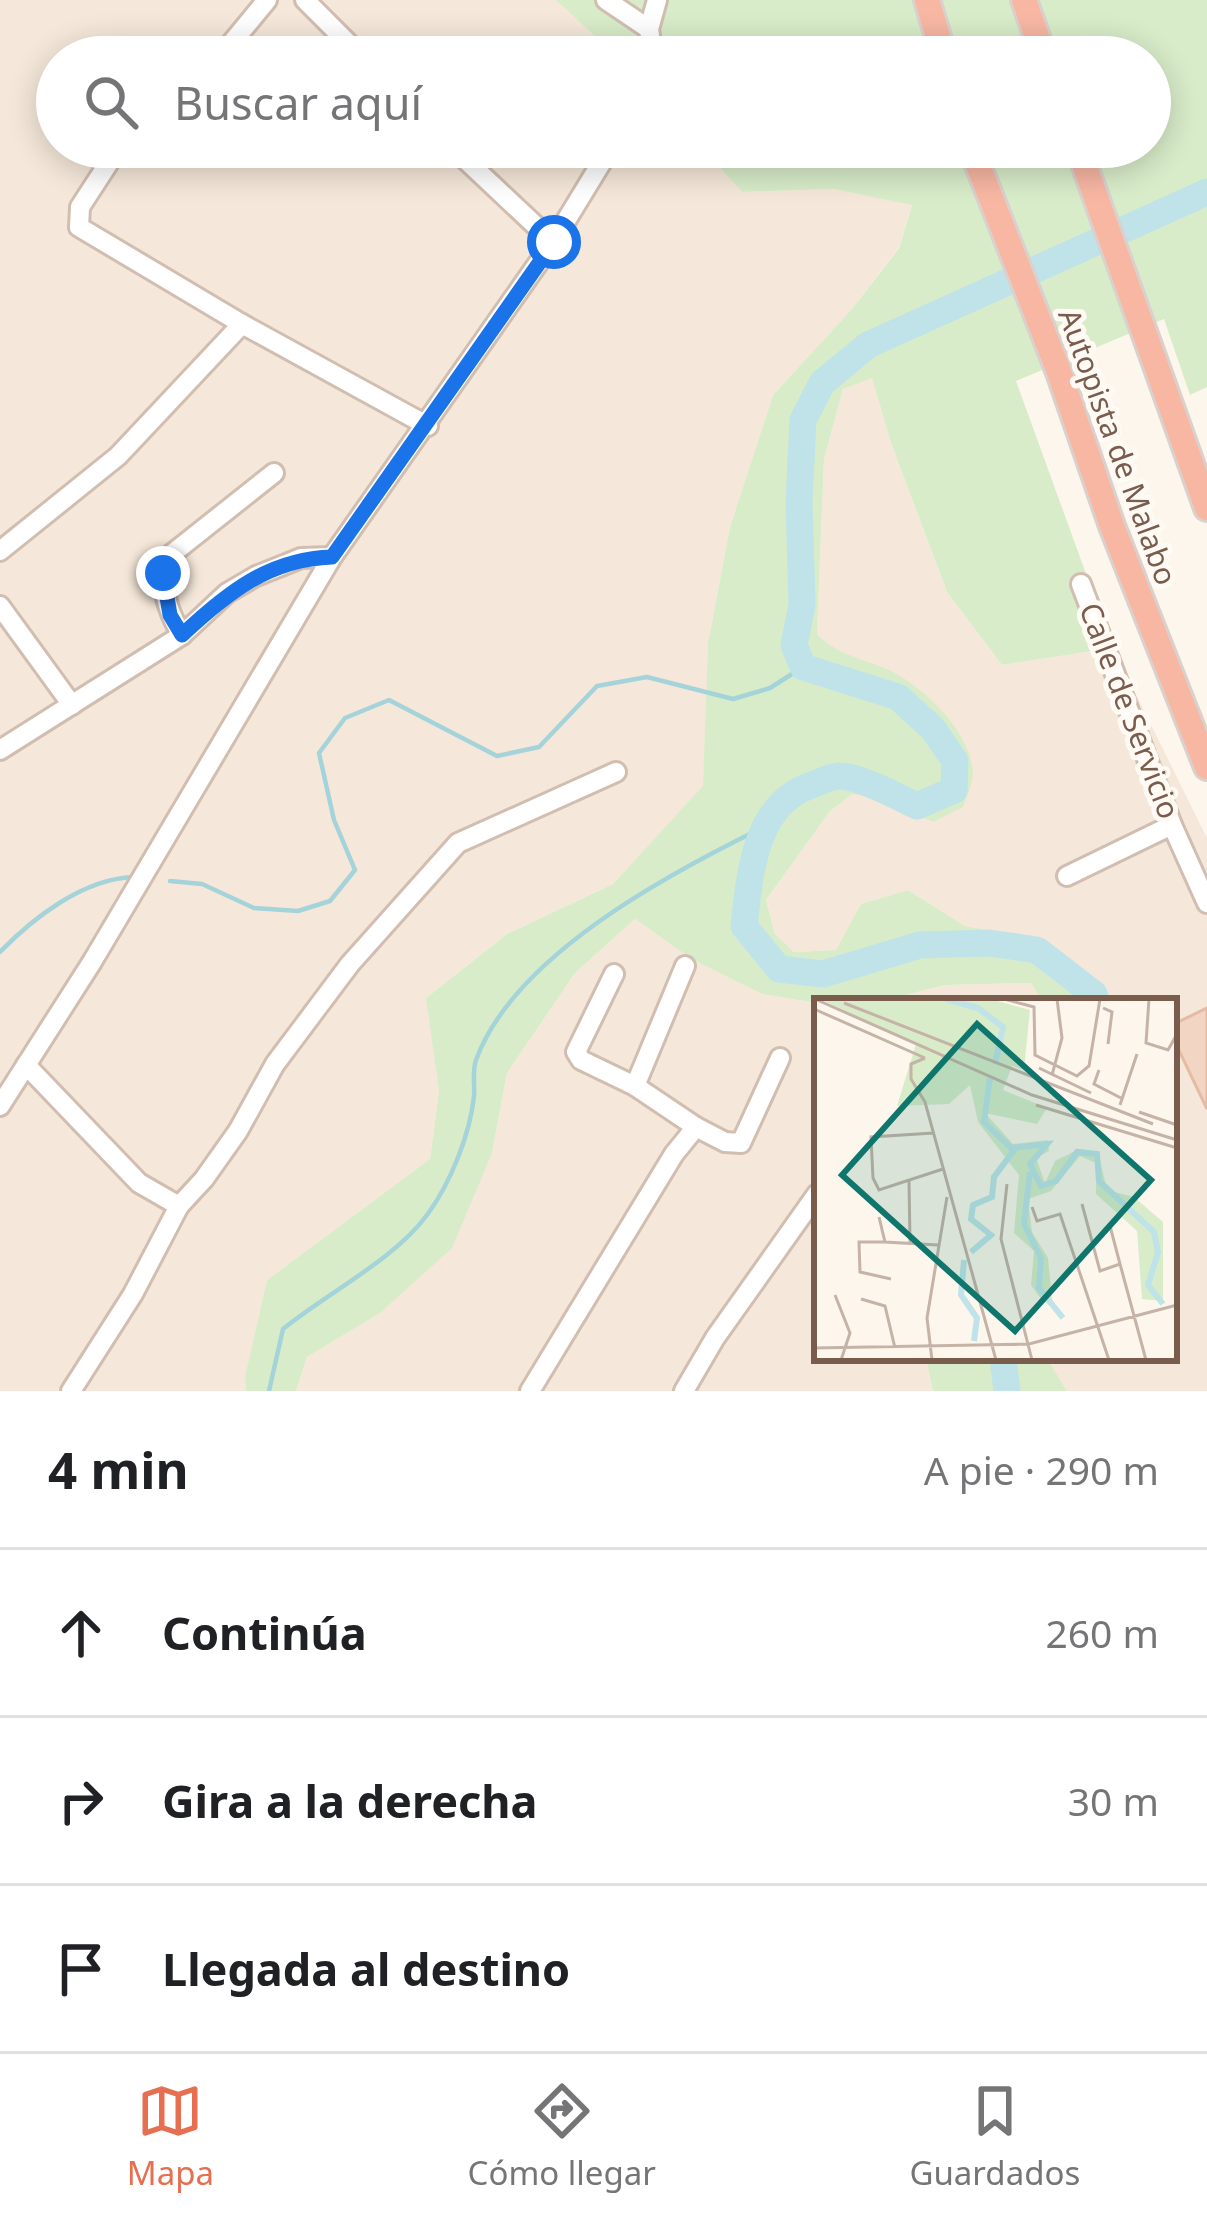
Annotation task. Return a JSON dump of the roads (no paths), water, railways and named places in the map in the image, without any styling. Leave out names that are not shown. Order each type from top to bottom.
[{"type":"highway","points":[[927,0],[938,36]]},
{"type":"highway","points":[[1024,0],[1037,36]]},
{"type":"highway","name":"Autopista de Malabo","points":[[979,168],[1207,767]]},
{"type":"highway","points":[[1086,168],[1207,508]]},
{"type":"street","points":[[237,36],[267,0]]},
{"type":"street","points":[[305,0],[341,36]]},
{"type":"street","points":[[606,0],[649,28]]},
{"type":"street","points":[[650,36],[657,0]]},
{"type":"street","points":[[105,168],[80,207],[79,226],[428,425]]},
{"type":"street","points":[[475,168],[554,242]]},
{"type":"street","points":[[0,1106],[92,962],[332,557],[554,242],[598,168]]},
{"type":"street","points":[[0,550],[118,456],[242,323]]},
{"type":"street","points":[[182,635],[170,615],[163,573],[168,557],[274,473]]},
{"type":"street","points":[[0,750],[182,635],[227,593],[256,576],[302,558],[332,557]]},
{"type":"street","name":"Calle de Servicio","points":[[1081,584],[1172,825],[1207,903]]},
{"type":"street","points":[[0,606],[72,706]]},
{"type":"street","points":[[71,1391],[133,1294],[179,1206],[238,1131],[275,1064],[325,996],[458,843],[616,772]]},
{"type":"street","points":[[1067,876],[1172,825]]},
{"type":"street","points":[[635,1086],[685,966]]},
{"type":"street","points":[[614,974],[576,1052],[581,1060],[635,1086],[724,1142],[741,1143],[780,1058]]},
{"type":"street","points":[[26,1065],[139,1183],[179,1206]]},
{"type":"street","points":[[530,1391],[674,1154],[696,1127]]},
{"type":"street","points":[[684,1391],[814,1198]]},
{"type":"waterway","points":[[1095,998],[1037,950],[989,943],[920,945],[823,974],[779,969],[744,926],[758,843],[778,808],[793,794],[839,776],[868,783],[917,806],[954,790],[955,761],[933,729],[898,697],[803,667],[794,645],[802,605],[803,420],[822,383],[868,345],[1207,192]]},
{"type":"waterway","points":[[170,881],[202,884],[254,908],[298,911],[330,901],[355,870],[334,820],[319,753],[345,718],[389,700],[497,756],[539,747],[597,686],[647,677],[733,699],[770,688],[803,667]]},
{"type":"waterway","points":[[269,1391],[283,1329],[397,1247],[435,1203],[468,1127],[476,1060],[495,1022],[524,986],[558,953],[640,894],[762,828]]},
{"type":"waterway","points":[[0,952],[60,902],[96,885],[133,877]]},
{"type":"waterway","points":[[1003,1361],[1007,1391]]}]
